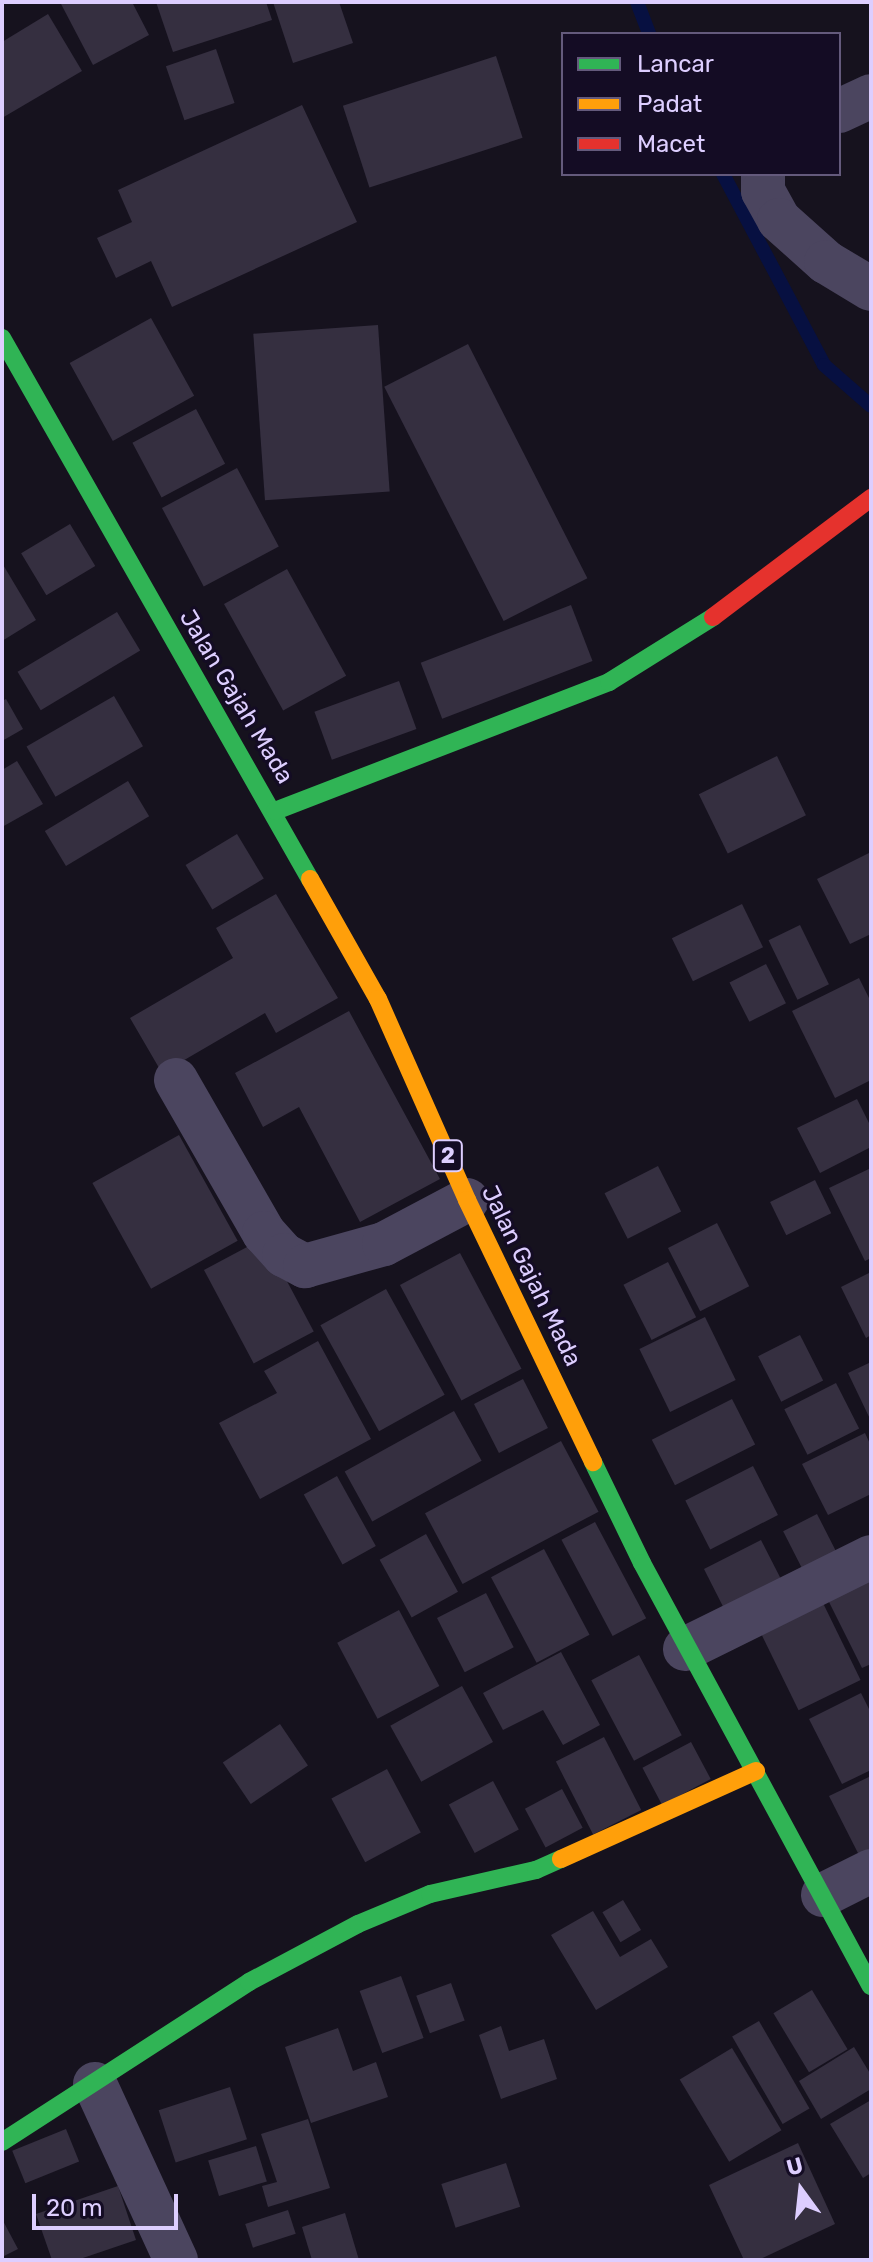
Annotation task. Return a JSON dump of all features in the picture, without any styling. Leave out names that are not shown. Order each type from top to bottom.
[{"type":"main road","name":"Jalan Gajah Mada","points":[[2,338],[275,811],[378,999],[467,1200],[685,1649],[756,1771],[871,1986]]},
{"type":"main road","points":[[275,811],[609,682],[727,608],[871,498]]},
{"type":"main road","points":[[2,2142],[249,1982],[358,1924],[430,1894],[536,1870],[756,1771]]},
{"type":"street","points":[[841,110],[871,96]]},
{"type":"street","points":[[763,176],[763,191],[779,220],[826,262],[871,289]]},
{"type":"street","points":[[176,1080],[264,1233],[284,1255],[305,1266],[384,1244],[467,1200]]},
{"type":"street","points":[[685,1649],[871,1557]]},
{"type":"street","points":[[823,1895],[871,1871]]},
{"type":"street","points":[[95,2084],[176,2260]]},
{"type":"building","points":[[60,2],[132,2],[149,35],[93,65]]},
{"type":"building","points":[[156,2],[266,2],[272,20],[173,52]]},
{"type":"building","points":[[273,2],[339,2],[353,43],[293,63]]},
{"type":"building","points":[[48,14],[82,71],[2,118],[2,42]]},
{"type":"building","points":[[216,49],[235,103],[184,120],[166,66]]},
{"type":"building","points":[[496,56],[523,138],[369,188],[343,106]]},
{"type":"building","points":[[302,105],[357,222],[172,307],[151,261],[116,278],[97,238],[132,222],[118,190]]},
{"type":"building","points":[[151,318],[194,396],[113,441],[70,363]]},
{"type":"building","points":[[378,325],[390,492],[265,500],[253,334]]},
{"type":"building","points":[[468,344],[587,578],[504,621],[384,387]]},
{"type":"building","points":[[196,409],[225,464],[162,498],[132,443]]},
{"type":"building","points":[[237,468],[279,547],[204,586],[162,508]]},
{"type":"building","points":[[70,524],[95,566],[46,595],[21,553]]},
{"type":"building","points":[[2,563],[36,620],[2,641]]},
{"type":"building","points":[[287,569],[346,676],[283,711],[224,604]]},
{"type":"building","points":[[571,605],[593,661],[442,719],[421,663]]},
{"type":"building","points":[[117,612],[140,651],[41,710],[18,672]]},
{"type":"building","points":[[399,681],[416,729],[332,760],[314,712]]},
{"type":"building","points":[[114,696],[143,746],[56,797],[27,746]]},
{"type":"building","points":[[6,699],[23,729],[2,741],[2,701]]},
{"type":"building","points":[[777,756],[806,815],[728,853],[699,794]]},
{"type":"building","points":[[17,761],[43,804],[2,827],[2,770]]},
{"type":"building","points":[[128,781],[149,816],[66,866],[45,831]]},
{"type":"building","points":[[237,834],[264,879],[212,909],[186,865]]},
{"type":"building","points":[[871,852],[871,934],[850,944],[817,879]]},
{"type":"building","points":[[276,894],[338,998],[276,1033],[265,1013],[162,1073],[130,1018],[233,958],[216,928]]},
{"type":"building","points":[[742,904],[763,947],[693,981],[672,938]]},
{"type":"building","points":[[800,925],[829,984],[797,1000],[769,940]]},
{"type":"building","points":[[766,964],[786,1003],[749,1022],[729,983]]},
{"type":"building","points":[[859,978],[871,1002],[871,1080],[835,1098],[792,1011]]},
{"type":"building","points":[[349,1011],[440,1179],[360,1222],[299,1107],[263,1127],[235,1073]]},
{"type":"building","points":[[857,1099],[871,1127],[871,1147],[820,1173],[797,1128]]},
{"type":"building","points":[[179,1135],[238,1241],[151,1289],[92,1183]]},
{"type":"building","points":[[658,1166],[681,1211],[628,1239],[605,1193]]},
{"type":"building","points":[[871,1168],[871,1258],[865,1261],[829,1188]]},
{"type":"building","points":[[815,1180],[831,1213],[786,1235],[770,1202]]},
{"type":"building","points":[[717,1223],[749,1286],[700,1311],[668,1248]]},
{"type":"building","points":[[264,1238],[314,1332],[254,1364],[204,1270]]},
{"type":"building","points":[[460,1253],[522,1369],[461,1401],[400,1285]]},
{"type":"building","points":[[668,1262],[696,1317],[652,1340],[623,1285]]},
{"type":"building","points":[[871,1272],[871,1335],[866,1338],[841,1287]]},
{"type":"building","points":[[386,1289],[445,1395],[379,1431],[320,1325]]},
{"type":"building","points":[[705,1317],[736,1380],[670,1412],[639,1349]]},
{"type":"building","points":[[800,1335],[823,1380],[781,1402],[758,1356]]},
{"type":"building","points":[[318,1341],[371,1439],[260,1499],[219,1423],[277,1393],[264,1371]]},
{"type":"building","points":[[871,1362],[871,1421],[848,1373]]},
{"type":"building","points":[[523,1379],[548,1428],[499,1453],[474,1404]]},
{"type":"building","points":[[836,1383],[859,1428],[807,1455],[784,1409]]},
{"type":"building","points":[[732,1399],[755,1444],[675,1485],[652,1440]]},
{"type":"building","points":[[454,1411],[482,1461],[372,1521],[345,1472]]},
{"type":"building","points":[[865,1433],[871,1446],[871,1494],[828,1515],[802,1464]]},
{"type":"building","points":[[561,1441],[599,1512],[463,1584],[425,1513]]},
{"type":"building","points":[[753,1466],[778,1515],[710,1550],[685,1501]]},
{"type":"building","points":[[337,1476],[376,1546],[343,1564],[304,1494]]},
{"type":"building","points":[[817,1514],[838,1555],[804,1572],[783,1531]]},
{"type":"building","points":[[595,1522],[646,1618],[613,1636],[561,1540]]},
{"type":"building","points":[[426,1534],[458,1592],[412,1617],[380,1560]]},
{"type":"building","points":[[761,1540],[781,1580],[724,1609],[704,1569]]},
{"type":"building","points":[[544,1549],[590,1635],[537,1663],[491,1577]]},
{"type":"building","points":[[871,1579],[871,1664],[862,1668],[828,1600]]},
{"type":"building","points":[[486,1593],[514,1647],[465,1672],[437,1618]]},
{"type":"building","points":[[822,1601],[861,1680],[799,1710],[760,1631]]},
{"type":"building","points":[[399,1610],[439,1686],[378,1719],[337,1643]]},
{"type":"building","points":[[561,1652],[600,1725],[563,1745],[543,1710],[503,1730],[483,1693]]},
{"type":"building","points":[[639,1655],[682,1735],[634,1761],[591,1680]]},
{"type":"building","points":[[462,1686],[493,1742],[421,1782],[390,1726]]},
{"type":"building","points":[[861,1693],[871,1713],[871,1770],[842,1784],[809,1719]]},
{"type":"building","points":[[280,1724],[308,1765],[251,1804],[223,1763]]},
{"type":"building","points":[[604,1737],[641,1810],[593,1835],[556,1762]]},
{"type":"building","points":[[691,1742],[711,1779],[662,1805],[642,1768]]},
{"type":"building","points":[[387,1769],[421,1833],[365,1862],[331,1799]]},
{"type":"building","points":[[871,1776],[871,1851],[860,1857],[829,1796]]},
{"type":"building","points":[[493,1781],[519,1830],[475,1853],[449,1804]]},
{"type":"building","points":[[562,1789],[583,1828],[546,1848],[525,1809]]},
{"type":"building","points":[[623,1900],[641,1930],[620,1942],[602,1912]]},
{"type":"building","points":[[593,1911],[620,1957],[651,1939],[668,1967],[596,2010],[551,1935]]},
{"type":"building","points":[[401,1976],[424,2038],[382,2053],[360,1991]]},
{"type":"building","points":[[451,1983],[465,2021],[430,2033],[416,1996]]},
{"type":"building","points":[[812,1990],[848,2049],[809,2072],[773,2013]]},
{"type":"building","points":[[759,2021],[810,2108],[783,2124],[732,2036]]},
{"type":"building","points":[[501,2026],[509,2051],[544,2039],[557,2079],[501,2099],[479,2035]]},
{"type":"building","points":[[338,2028],[353,2071],[376,2062],[388,2097],[311,2123],[285,2047]]},
{"type":"building","points":[[854,2047],[871,2075],[871,2089],[821,2119],[799,2081]]},
{"type":"building","points":[[732,2048],[781,2130],[729,2162],[680,2079]]},
{"type":"building","points":[[230,2087],[247,2139],[176,2162],[159,2110]]},
{"type":"building","points":[[871,2100],[871,2173],[863,2178],[830,2124]]},
{"type":"building","points":[[308,2119],[330,2188],[268,2207],[262,2186],[277,2182],[261,2134]]},
{"type":"building","points":[[66,2129],[79,2161],[25,2183],[12,2151]]},
{"type":"building","points":[[798,2143],[835,2224],[758,2260],[744,2260],[709,2185]]},
{"type":"building","points":[[256,2146],[267,2181],[219,2196],[208,2161]]},
{"type":"building","points":[[506,2163],[520,2207],[456,2228],[441,2184]]},
{"type":"building","points":[[118,2186],[136,2240],[77,2260],[52,2260],[36,2214]]},
{"type":"building","points":[[288,2210],[296,2234],[253,2248],[245,2224]]},
{"type":"building","points":[[345,2213],[359,2260],[312,2260],[302,2227]]},
{"type":"building","points":[[2,2219],[18,2249],[2,2257]]},
{"type":"waterway","points":[[637,2],[648,32]]},
{"type":"waterway","points":[[724,176],[824,365],[871,406]]},
{"type":"traffic: fast","points":[[2,338],[310,879]]},
{"type":"traffic: fast","points":[[275,811],[609,682],[713,617]]},
{"type":"traffic: fast","points":[[593,1462],[642,1563],[871,1986]]},
{"type":"traffic: fast","points":[[2,2142],[249,1982],[358,1924],[430,1894],[536,1870],[561,1859]]},
{"type":"traffic: slow","points":[[310,879],[378,999],[467,1200],[593,1462]]},
{"type":"traffic: slow","points":[[561,1859],[756,1771]]},
{"type":"traffic: jam","points":[[713,617],[871,498]]}]
